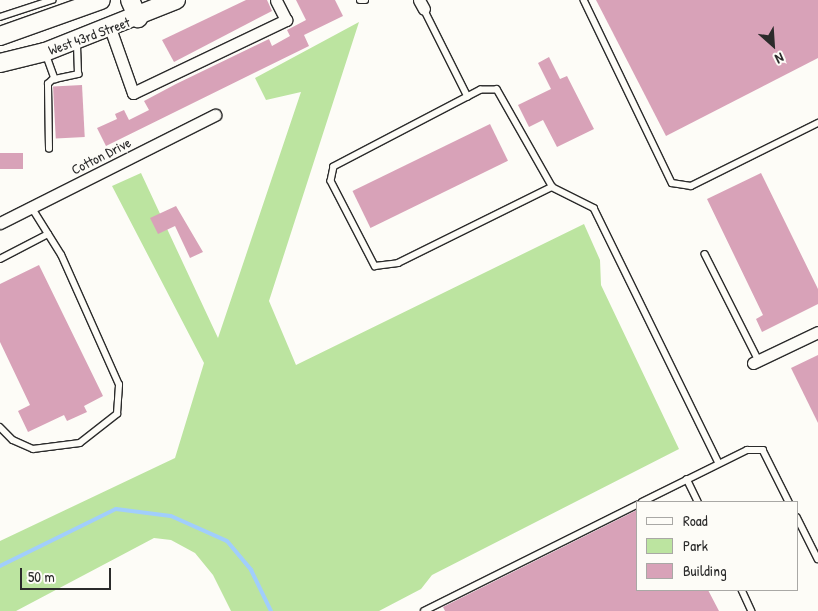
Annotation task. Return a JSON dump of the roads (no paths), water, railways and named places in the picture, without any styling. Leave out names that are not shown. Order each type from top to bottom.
[{"type":"main road","name":"West 43rd Street","points":[[0,36],[54,5],[101,0]]},
{"type":"main road","points":[[130,0],[138,18]]},
{"type":"main road","name":"West 43rd Street","points":[[0,63],[46,52],[138,18],[176,0]]},
{"type":"street","points":[[110,28],[133,93],[286,20],[276,0]]},
{"type":"street","name":"Cotton Drive","points":[[0,223],[215,115]]},
{"type":"street","points":[[756,362],[818,332]]},
{"type":"lane","points":[[360,0],[365,0]]},
{"type":"lane","points":[[584,0],[672,182],[691,186],[818,123]]},
{"type":"lane","points":[[0,17],[54,5]]},
{"type":"lane","points":[[421,5],[468,97]]},
{"type":"lane","points":[[49,149],[48,84],[54,78],[78,74],[77,40]]},
{"type":"lane","points":[[46,52],[54,78]]},
{"type":"lane","points":[[552,187],[398,263],[375,266],[331,181],[334,167],[468,97],[497,90],[552,187],[594,208],[719,463]]},
{"type":"lane","points":[[0,426],[13,440],[33,450],[80,443],[117,414],[119,385],[48,234],[31,207]]},
{"type":"lane","points":[[0,259],[48,234]]},
{"type":"lane","points":[[706,254],[756,362]]},
{"type":"lane","points":[[644,501],[747,450],[762,450],[788,501]]},
{"type":"lane","points":[[687,480],[698,501]]},
{"type":"lane","points":[[424,611],[636,505]]},
{"type":"lane","points":[[798,519],[818,559]]},
{"type":"lane","points":[[742,591],[752,611]]},
{"type":"waterway","points":[[0,566],[116,509],[171,516],[227,541],[251,570],[271,611]]}]
